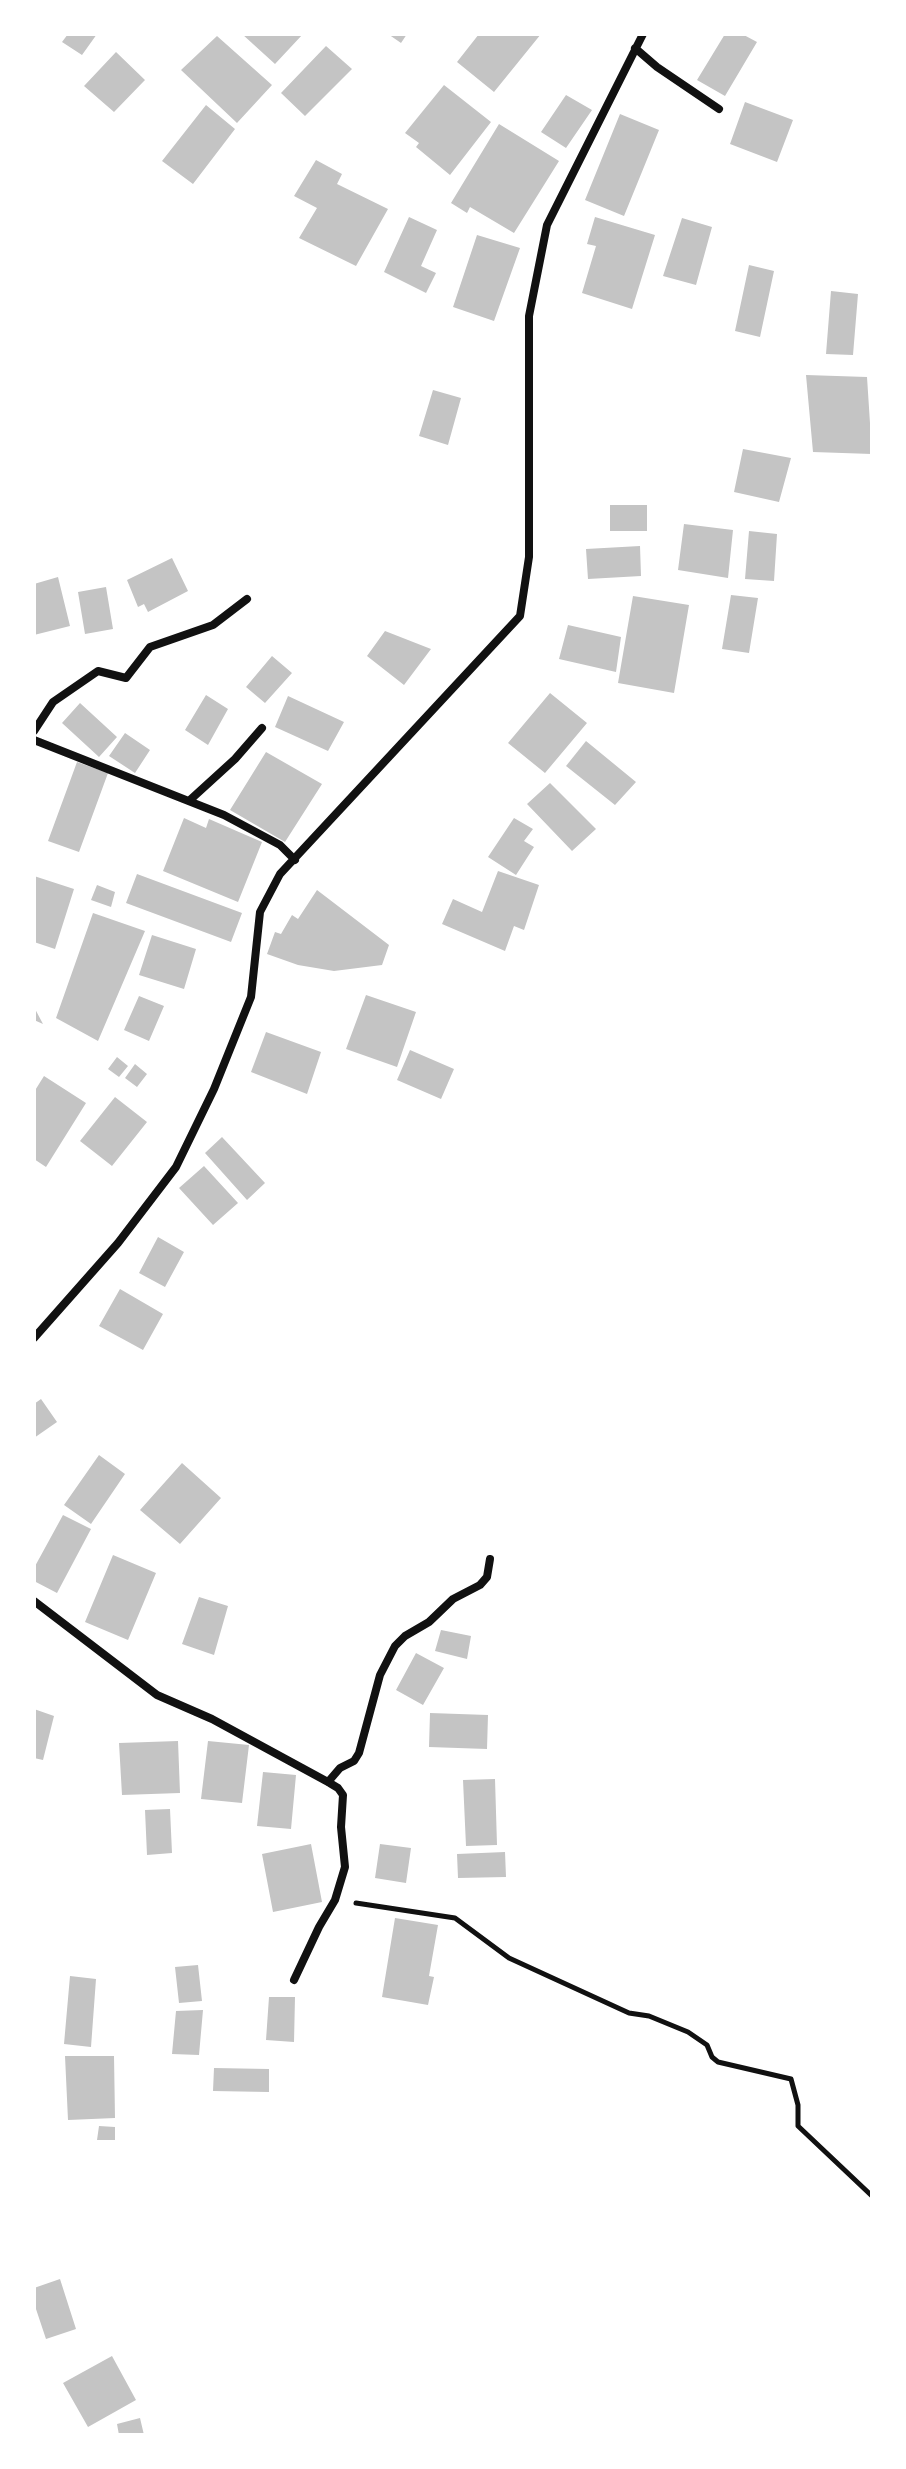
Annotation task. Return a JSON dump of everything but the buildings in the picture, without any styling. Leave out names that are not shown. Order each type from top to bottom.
[{"type":"street","points":[[35,1337],[118,1243],[176,1167],[214,1089],[251,997],[260,912],[280,874],[520,616],[529,557],[529,316],[547,225],[643,34]]},
{"type":"street","points":[[635,48],[657,67],[719,109]]},
{"type":"street","points":[[34,731],[53,702],[98,671],[126,678],[150,647],[213,625],[247,599]]},
{"type":"street","points":[[190,800],[235,759],[262,728]]},
{"type":"street","points":[[34,740],[224,815],[280,845],[295,860]]},
{"type":"street","points":[[328,1782],[340,1768],[354,1761],[359,1753],[380,1675],[395,1646],[405,1636],[429,1622],[453,1599],[480,1585],[487,1577],[490,1559]]},
{"type":"street","points":[[34,1601],[157,1695],[212,1719],[328,1782],[343,1795],[341,1827],[345,1867],[335,1900],[294,1980]]},
{"type":"path","points":[[335,1900],[455,1918],[509,1958],[629,2013],[649,2016],[688,2032],[707,2045],[718,2062],[791,2079],[798,2105],[798,2126],[872,2196]]}]
